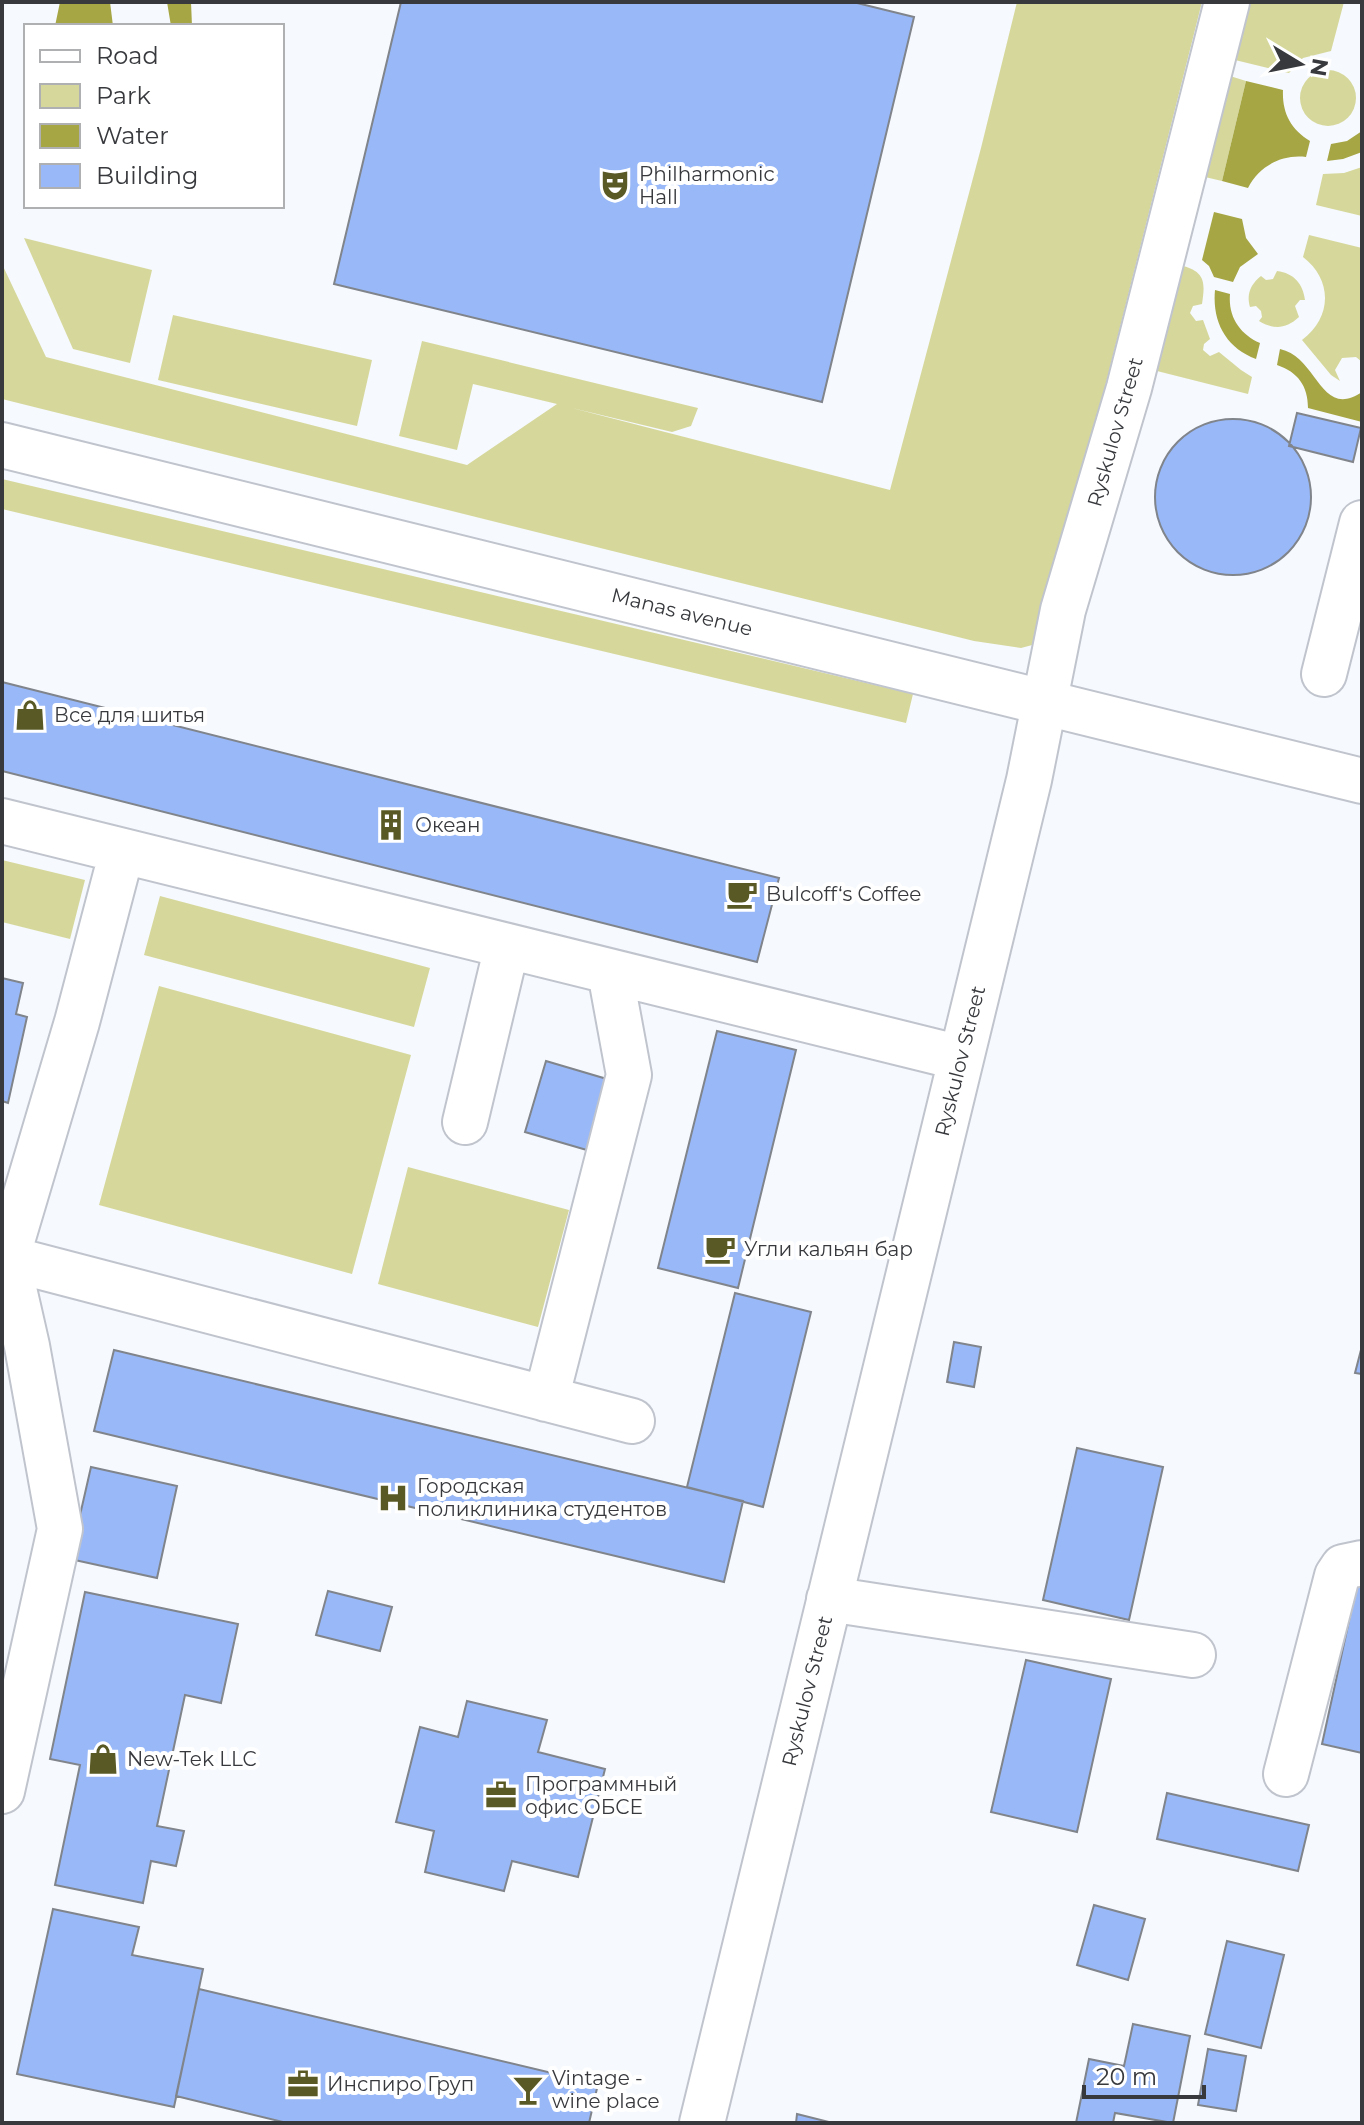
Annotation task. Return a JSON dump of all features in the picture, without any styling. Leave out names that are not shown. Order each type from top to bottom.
[{"type":"street","name":"Ryskulov Street","points":[[702,2123],[1046,703],[1063,610],[1129,388],[1227,2]]},
{"type":"street","name":"Manas avenue","points":[[2,445],[1362,781]]},
{"type":"street","points":[[1324,674],[1362,523]]},
{"type":"street","points":[[2,821],[961,1058]]},
{"type":"street","points":[[2,1791],[60,1529],[15,1344],[7,1258],[77,1022],[122,851]]},
{"type":"street","points":[[465,1122],[507,946]]},
{"type":"street","points":[[546,1399],[629,1075],[610,972]]},
{"type":"street","points":[[7,1258],[632,1421]]},
{"type":"street","points":[[1286,1774],[1337,1576],[1343,1567],[1362,1563]]},
{"type":"street","points":[[829,1599],[1193,1655]]},
{"type":"green space","points":[[1017,2],[1202,2],[1106,383],[1054,608],[1036,644],[1021,648],[974,641],[2,399],[2,264],[46,357],[467,465],[557,404],[473,384],[457,450],[399,436],[422,341],[698,408],[691,426],[672,432],[572,408],[890,490]]},
{"type":"green space","points":[[1249,2],[1344,2],[1331,51],[1303,58],[1289,73],[1235,60]]},
{"type":"green space","points":[[1328,70],[1348,78],[1356,98],[1348,118],[1328,126],[1308,118],[1300,98],[1308,78]]},
{"type":"green space","points":[[1230,76],[1246,81],[1222,181],[1205,177]]},
{"type":"green space","points":[[1362,167],[1362,216],[1316,205],[1323,174],[1344,173]]},
{"type":"green space","points":[[1309,235],[1362,248],[1362,362],[1356,357],[1342,358],[1335,370],[1340,381],[1331,375],[1302,340],[1319,321],[1325,299],[1320,277],[1303,257]]},
{"type":"green space","points":[[24,238],[152,270],[130,363],[73,349]]},
{"type":"green space","points":[[1183,266],[1196,272],[1202,280],[1202,304],[1193,306],[1190,313],[1196,321],[1203,320],[1210,339],[1203,350],[1210,356],[1219,352],[1252,377],[1248,394],[1157,371]]},
{"type":"green space","points":[[1277,271],[1297,280],[1305,300],[1300,300],[1295,306],[1299,317],[1280,327],[1259,321],[1261,311],[1256,306],[1250,307],[1249,298],[1257,279],[1261,276],[1266,280],[1273,279]]},
{"type":"green space","points":[[173,315],[372,360],[357,426],[158,380]]},
{"type":"green space","points":[[2,479],[913,694],[906,723],[2,509]]},
{"type":"green space","points":[[2,860],[85,880],[70,939],[2,922]]},
{"type":"green space","points":[[160,896],[430,968],[414,1027],[144,955]]},
{"type":"green space","points":[[159,986],[411,1055],[352,1274],[99,1205]]},
{"type":"green space","points":[[408,1167],[569,1210],[538,1327],[378,1284]]},
{"type":"water","points":[[60,2],[110,2],[113,24],[55,24]]},
{"type":"water","points":[[167,2],[191,2],[192,24],[171,24]]},
{"type":"water","points":[[1246,81],[1283,90],[1289,119],[1297,131],[1310,141],[1306,157],[1288,157],[1272,163],[1258,173],[1248,188],[1222,181]]},
{"type":"water","points":[[1362,131],[1362,152],[1327,161],[1331,144],[1347,141]]},
{"type":"water","points":[[1214,212],[1242,219],[1246,238],[1258,254],[1240,267],[1233,282],[1214,277],[1202,260]]},
{"type":"water","points":[[1215,290],[1230,294],[1231,310],[1237,324],[1260,343],[1256,359],[1237,348],[1223,332],[1216,313]]},
{"type":"water","points":[[1280,349],[1293,354],[1328,393],[1337,398],[1348,399],[1362,392],[1362,422],[1308,408],[1300,381],[1277,365]]},
{"type":"building","name":"Philharmonic Hall","points":[[401,2],[853,2],[914,17],[822,402],[334,284]]},
{"type":"building","points":[[1297,413],[1361,428],[1353,462],[1289,446]]},
{"type":"building","points":[[1233,419],[1263,425],[1288,442],[1305,467],[1311,497],[1305,527],[1288,552],[1263,569],[1233,575],[1203,569],[1178,552],[1161,527],[1155,497],[1161,467],[1178,442],[1203,425]]},
{"type":"building","name":"Океан","points":[[2,682],[779,878],[757,962],[2,771]]},
{"type":"building","points":[[2,978],[23,983],[16,1014],[27,1017],[8,1103],[2,1101]]},
{"type":"building","points":[[717,1031],[796,1050],[738,1288],[658,1268]]},
{"type":"building","points":[[546,1061],[617,1082],[597,1153],[525,1132]]},
{"type":"building","points":[[735,1293],[811,1312],[763,1507],[687,1487]]},
{"type":"building","points":[[954,1342],[981,1347],[974,1387],[947,1382]]},
{"type":"building","points":[[1362,1346],[1362,1374],[1355,1373]]},
{"type":"building","points":[[114,1350],[743,1501],[724,1582],[94,1431]]},
{"type":"building","points":[[1077,1448],[1163,1467],[1129,1620],[1043,1600]]},
{"type":"building","points":[[91,1467],[177,1486],[157,1578],[70,1559]]},
{"type":"building","points":[[1359,1575],[1362,1576],[1362,1753],[1322,1744]]},
{"type":"building","points":[[328,1591],[392,1607],[380,1651],[316,1635]]},
{"type":"building","points":[[85,1592],[238,1624],[221,1703],[185,1695],[157,1826],[184,1831],[176,1866],[151,1861],[143,1903],[55,1885],[80,1765],[50,1759]]},
{"type":"building","points":[[1026,1660],[1111,1679],[1077,1832],[991,1812]]},
{"type":"building","name":"Программный офис ОБСЕ","points":[[467,1701],[547,1720],[538,1752],[605,1769],[578,1877],[512,1861],[504,1891],[425,1872],[434,1831],[396,1822],[420,1727],[458,1737]]},
{"type":"building","points":[[1167,1793],[1309,1825],[1298,1871],[1157,1839]]},
{"type":"building","points":[[1094,1905],[1145,1919],[1128,1980],[1077,1965]]},
{"type":"building","points":[[53,1909],[139,1927],[132,1955],[203,1969],[174,2107],[17,2074]]},
{"type":"building","points":[[1227,1941],[1284,1955],[1261,2048],[1205,2034]]},
{"type":"building","points":[[199,1989],[598,2084],[589,2123],[287,2123],[176,2096]]},
{"type":"building","points":[[1133,2024],[1190,2036],[1173,2123],[1115,2113],[1113,2123],[1076,2123],[1089,2059],[1124,2066]]},
{"type":"building","points":[[1208,2049],[1246,2056],[1236,2111],[1198,2105]]},
{"type":"building","points":[[797,2114],[829,2122],[829,2123],[796,2123]]},
{"type":"place","name":"Philharmonic Hall","points":[[615,185]]},
{"type":"place","name":"Все для шитья","points":[[30,715]]},
{"type":"place","name":"Океан","points":[[391,825]]},
{"type":"place","name":"Bulcoff‘s Coffee","points":[[742,894]]},
{"type":"place","name":"Угли кальян бар","points":[[720,1249]]},
{"type":"place","name":"Городская поликлиника студентов","points":[[393,1498]]},
{"type":"place","name":"New-Tek LLC","points":[[103,1759]]},
{"type":"place","name":"Программный офис ОБСЕ","points":[[501,1795]]},
{"type":"place","name":"Инспиро Груп","points":[[303,2084]]},
{"type":"place","name":"Vintage - wine place","points":[[528,2090]]}]
